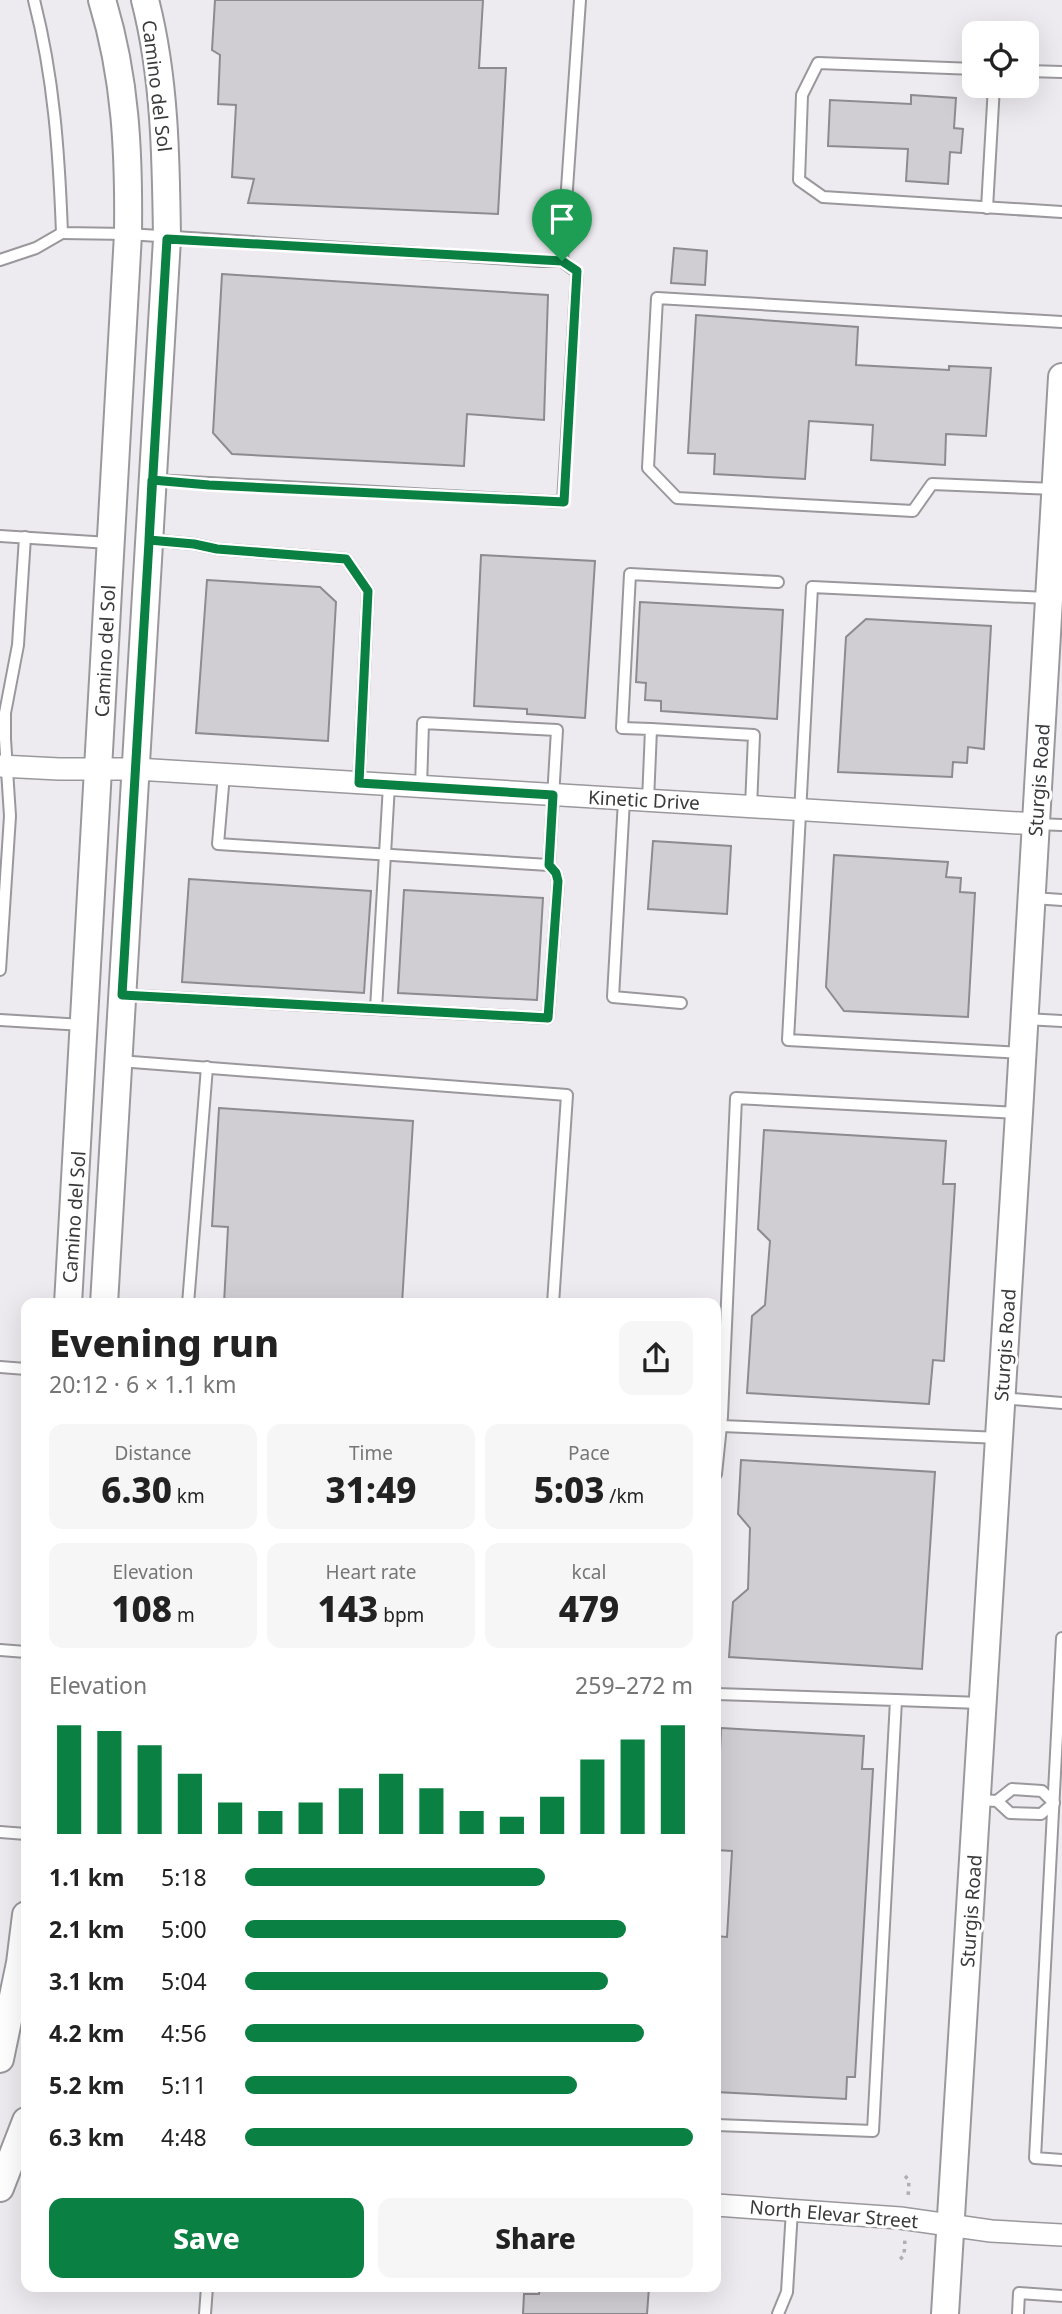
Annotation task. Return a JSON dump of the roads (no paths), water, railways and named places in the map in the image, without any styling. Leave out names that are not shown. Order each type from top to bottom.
[{"type":"street","name":"Camino del Sol","points":[[68,1298],[128,234],[129,164],[123,89],[102,0]]},
{"type":"street","name":"Camino del Sol","points":[[104,1298],[167,239],[161,94],[145,0]]},
{"type":"street","name":"Sturgis Road","points":[[945,2314],[987,1801],[984,1703],[1036,824],[1059,489],[1062,377]]},
{"type":"street","name":"Kinetic Drive","points":[[3,766],[136,769],[1036,824]]},
{"type":"street","points":[[0,2059],[21,1955]]},
{"type":"street","points":[[0,2188],[21,2136]]},
{"type":"street","name":"North Elevar Street","points":[[721,2205],[900,2218],[991,2231],[1062,2235]]},
{"type":"lane","points":[[34,0],[55,111],[62,233]]},
{"type":"lane","points":[[562,261],[580,0]]},
{"type":"lane","points":[[962,69],[818,63],[802,95],[799,180],[823,197],[1062,212]]},
{"type":"lane","points":[[1039,71],[1062,72]]},
{"type":"lane","points":[[987,208],[994,98]]},
{"type":"lane","points":[[0,260],[36,248],[62,233],[128,234],[167,239],[562,261],[577,271],[564,502],[152,480]]},
{"type":"lane","points":[[1059,489],[932,484],[913,511],[677,498],[648,468],[657,298],[1062,322]]},
{"type":"lane","points":[[0,536],[111,543]]},
{"type":"lane","points":[[0,970],[10,816],[3,766],[5,713],[18,645],[25,537]]},
{"type":"lane","points":[[149,540],[217,549],[346,559],[368,591],[359,783]]},
{"type":"lane","points":[[751,807],[754,735],[622,728],[630,574],[778,582]]},
{"type":"lane","points":[[1023,1053],[788,1040],[812,587],[1050,598]]},
{"type":"lane","points":[[122,995],[548,1018],[558,881],[556,873],[549,865],[557,730],[423,723],[421,787]]},
{"type":"lane","points":[[648,801],[651,729]]},
{"type":"lane","points":[[224,774],[218,844],[549,865]]},
{"type":"lane","points":[[376,1009],[389,785]]},
{"type":"lane","points":[[624,800],[613,998],[681,1003]]},
{"type":"lane","points":[[1036,824],[1062,825]]},
{"type":"lane","points":[[1032,898],[1062,900]]},
{"type":"lane","points":[[1025,1019],[1062,1021]]},
{"type":"lane","points":[[0,1020],[85,1025]]},
{"type":"lane","points":[[119,1060],[567,1095],[553,1298]]},
{"type":"lane","points":[[188,1298],[206,1067]]},
{"type":"lane","points":[[1000,1438],[721,1426],[736,1098],[1019,1113]]},
{"type":"lane","points":[[0,1367],[21,1369]]},
{"type":"lane","points":[[1001,1398],[1062,1402]]},
{"type":"lane","points":[[1062,1638],[1034,2158],[1062,2160]]},
{"type":"lane","points":[[0,1650],[21,1652]]},
{"type":"lane","points":[[721,1694],[984,1703]]},
{"type":"lane","points":[[721,2125],[873,2132],[895,1700]]},
{"type":"lane","points":[[987,1801],[1012,1789],[1042,1791],[1054,1803]]},
{"type":"lane","points":[[987,1801],[1010,1812],[1041,1814],[1054,1803]]},
{"type":"lane","points":[[0,1832],[21,1834]]},
{"type":"lane","points":[[778,2314],[787,2292],[792,2210]]},
{"type":"lane","points":[[205,2314],[207,2292]]},
{"type":"lane","points":[[1018,2314],[1019,2292],[1062,2296]]}]
